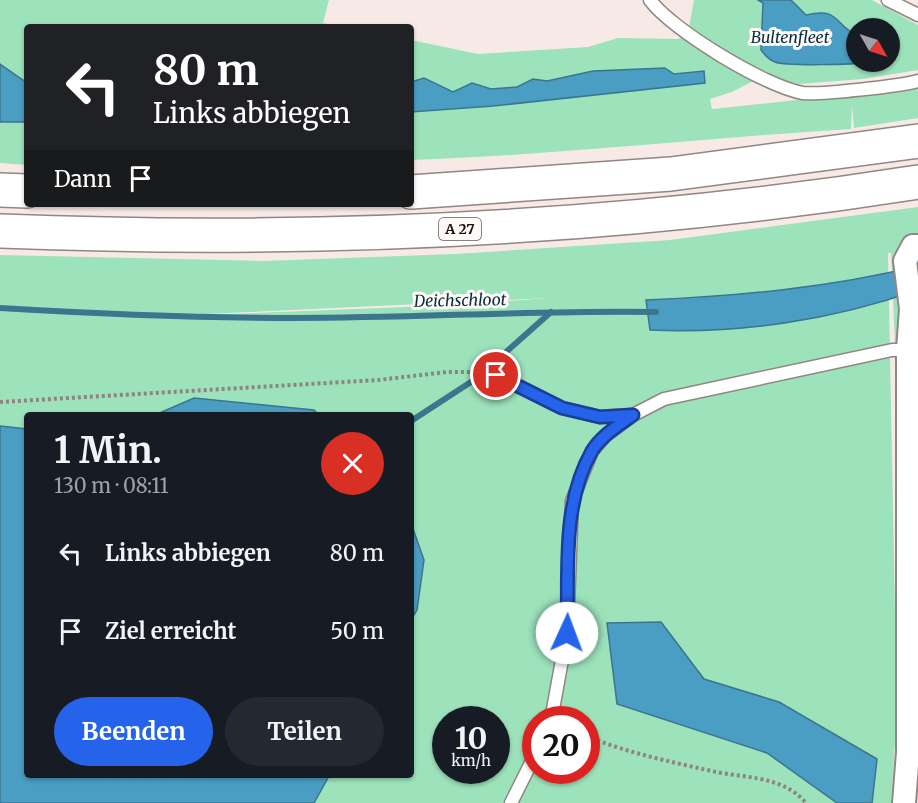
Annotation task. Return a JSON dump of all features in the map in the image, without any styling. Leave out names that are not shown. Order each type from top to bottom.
[{"type":"highway","points":[[414,192],[671,174],[918,141]]},
{"type":"highway","name":"A 27","points":[[0,231],[223,236],[427,231],[566,223],[731,207],[918,182]]},
{"type":"highway","points":[[0,190],[24,191]]},
{"type":"street","points":[[904,803],[908,752],[908,350],[912,309],[912,253]]},
{"type":"lane","points":[[650,0],[688,33],[776,85],[805,93],[918,81]]},
{"type":"lane","points":[[888,0],[918,15]]},
{"type":"lane","points":[[554,706],[567,633],[572,501],[592,451],[605,436],[633,415],[664,399],[892,350],[908,350]]},
{"type":"lane","points":[[496,375],[562,408],[600,417],[633,415]]},
{"type":"lane","points":[[511,803],[522,781]]},
{"type":"path","points":[[0,402],[378,380],[476,371]]},
{"type":"path","points":[[600,742],[711,771],[763,779],[795,790],[806,803]]},
{"type":"green space","points":[[0,0],[329,0],[323,23],[328,24],[24,24],[24,81],[0,64]]},
{"type":"green space","points":[[694,0],[758,0],[763,3],[768,59],[777,63],[846,62],[846,72],[900,72],[900,18],[846,18],[846,28],[829,15],[816,13],[806,15],[791,0],[872,0],[918,25],[918,70],[863,79],[799,84],[765,75],[732,92],[710,99],[712,109],[918,87],[918,118],[854,128],[852,105],[851,129],[414,160],[414,112],[493,106],[704,83],[703,71],[674,74],[593,71],[547,81],[533,79],[517,87],[491,89],[472,83],[453,92],[424,78],[414,81],[414,41],[478,54],[588,47],[618,38],[678,39],[688,33]]},
{"type":"green space","points":[[0,122],[24,122],[24,165],[0,163]]},
{"type":"green space","points":[[918,207],[918,342],[895,345],[891,253],[888,253],[897,713],[891,803],[0,803],[0,255],[263,261],[455,254],[670,240]],"holes":[[[549,298],[456,305],[206,315]]]},
{"type":"water","name":"Bultenfleet","points":[[758,0],[791,0],[806,15],[824,13],[835,18],[846,27],[846,64],[805,65],[770,60],[761,50],[763,3]]},
{"type":"water","points":[[0,64],[24,81],[24,122],[0,122]]},
{"type":"water","points":[[665,68],[674,74],[704,71],[705,83],[493,106],[414,112],[414,81],[424,78],[453,92],[472,83],[491,89],[517,87],[533,79],[547,81],[593,71]]},
{"type":"water","points":[[918,266],[918,290],[820,317],[718,330],[650,330],[646,300],[783,290],[851,280]]},
{"type":"water","points":[[194,398],[316,412],[162,412]]},
{"type":"water","points":[[0,426],[24,429],[24,778],[328,778],[314,803],[0,803]]},
{"type":"water","points":[[414,532],[424,560],[417,610],[414,615]]},
{"type":"water","points":[[661,622],[704,679],[779,702],[877,759],[872,803],[837,803],[767,753],[617,704],[607,623]]},
{"type":"waterway","name":"Deichschloot","points":[[0,308],[259,318],[656,312]]},
{"type":"waterway","points":[[414,419],[477,378],[551,312]]},
{"type":"route","points":[[496,375],[562,408],[600,417],[633,415],[605,436],[592,451],[572,501],[567,633]]}]
